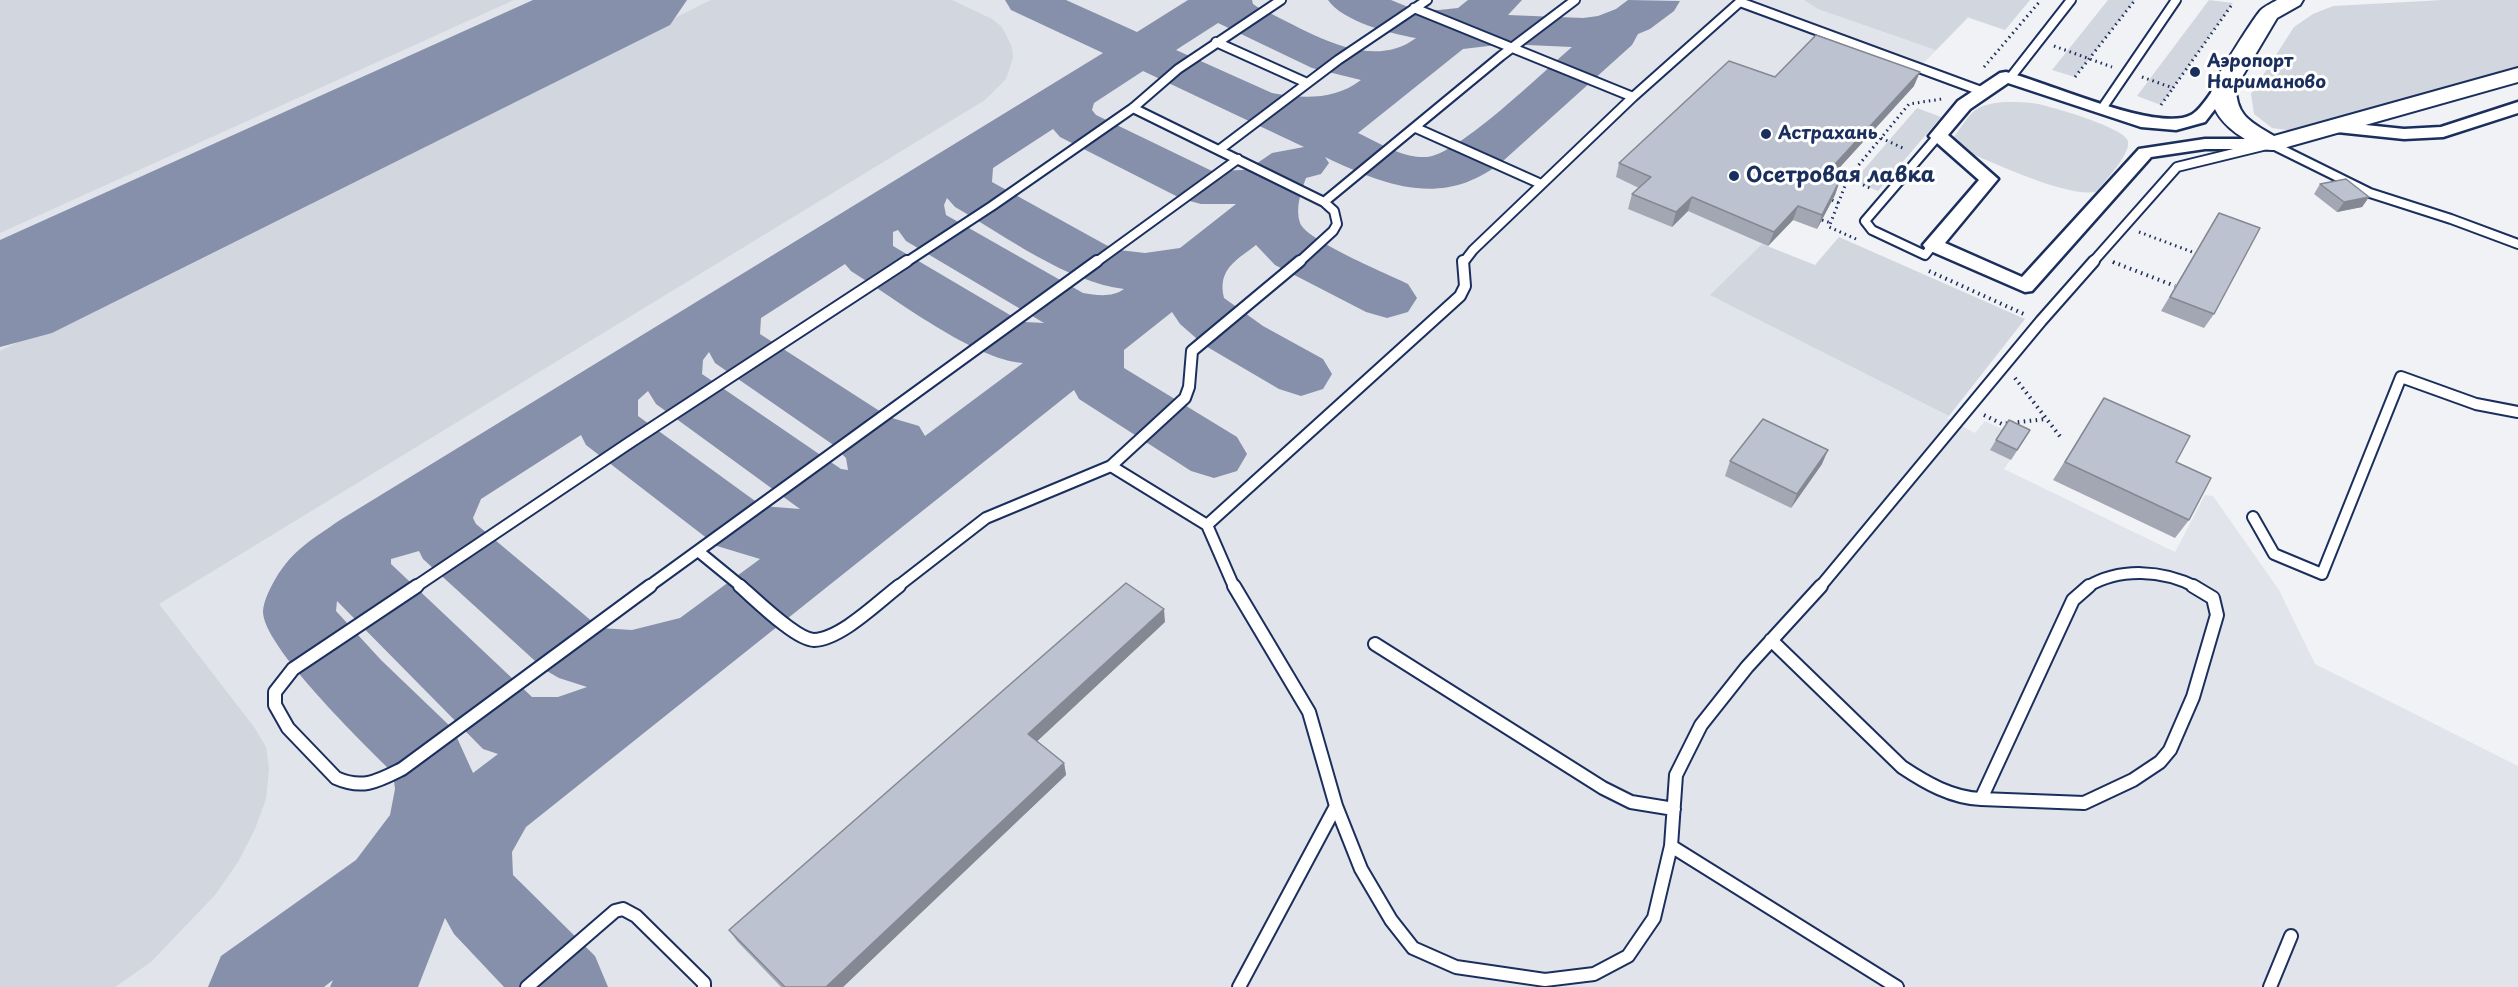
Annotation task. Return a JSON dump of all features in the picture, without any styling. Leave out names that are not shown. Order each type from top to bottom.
[{"type":"main road","points":[[2292,0],[2269,14],[2224,87],[2223,99],[2230,115],[2271,144],[2518,75]]},
{"type":"street","points":[[2224,87],[2199,118],[2176,125],[2147,123],[2006,77],[1976,89],[1938,136],[1989,179],[1932,246],[2025,286],[2145,153],[2205,144],[2271,144]]},
{"type":"street","points":[[2337,127],[2404,134],[2443,132],[2518,107]]},
{"type":"lane","points":[[1238,159],[402,769],[371,784],[345,782],[336,778],[282,720],[275,705],[274,696],[283,679],[322,648],[992,206],[1133,108],[1178,69],[1281,0]]},
{"type":"lane","points":[[1219,150],[1307,83],[1427,0]]},
{"type":"lane","points":[[1324,202],[1511,49],[1575,0]]},
{"type":"lane","points":[[2010,78],[2071,0]]},
{"type":"lane","points":[[2103,107],[2176,0]]},
{"type":"lane","points":[[1207,525],[1460,296],[1465,286],[1462,262],[1633,97],[1741,1],[1976,89]]},
{"type":"lane","points":[[1414,8],[1633,97]]},
{"type":"lane","points":[[1216,42],[1307,83]]},
{"type":"lane","points":[[698,551],[797,633],[813,640],[838,633],[986,518],[1010,506],[1068,486],[1111,466],[1185,398],[1191,390],[1189,358],[1192,351],[1333,231],[1337,224],[1337,216],[1324,202],[1133,108]]},
{"type":"lane","points":[[1416,128],[1541,184]]},
{"type":"lane","points":[[1932,246],[1925,255],[1872,230],[1865,221],[1938,136]]},
{"type":"lane","points":[[1111,466],[1207,525],[1229,578],[1309,712],[1336,806],[1361,869],[1391,920],[1413,948],[1456,967],[1545,981],[1594,974],[1628,956],[1654,918],[1671,846],[1676,776],[1701,725],[1771,640],[1827,579],[2042,321],[2176,167],[2271,144],[2370,194],[2451,219],[2518,244]]},
{"type":"lane","points":[[2253,517],[2274,554],[2322,574],[2401,377],[2476,404],[2518,412]]},
{"type":"lane","points":[[1771,640],[1902,767],[1926,783],[1968,800],[2084,803],[2133,780],[2160,762],[2170,750],[2193,697],[2217,615],[2213,598],[2193,585],[2164,575],[2114,575],[2088,586],[2073,600],[1981,800]]},
{"type":"lane","points":[[1375,644],[1603,788],[1631,802],[1674,809]]},
{"type":"lane","points":[[1239,987],[1336,806]]},
{"type":"lane","points":[[1671,846],[1897,987]]},
{"type":"lane","points":[[527,987],[615,911],[622,909],[636,916],[704,983],[704,987]]},
{"type":"lane","points":[[2270,987],[2291,936]]},
{"type":"path","points":[[1864,242],[1829,227],[1848,178],[1909,104],[1958,97],[1976,89],[2042,0]]},
{"type":"path","points":[[2075,77],[2135,0]]},
{"type":"path","points":[[2161,105],[2173,88]]},
{"type":"path","points":[[1832,200],[1839,203]]},
{"type":"path","points":[[1822,220],[1831,223]]},
{"type":"path","points":[[2132,239],[2145,224]]},
{"type":"path","points":[[2105,270],[2119,254]]},
{"type":"path","points":[[2112,262],[2175,286]]},
{"type":"path","points":[[1926,270],[2042,321]]},
{"type":"path","points":[[2009,385],[2022,370]]},
{"type":"path","points":[[2015,378],[2062,439]]},
{"type":"path","points":[[1990,407],[1983,415],[2002,424],[2046,419]]},
{"type":"shaded area","name":"Астрахань","points":[[0,0],[2030,0],[2005,30],[1968,18],[1904,83],[1914,86],[1820,188],[1835,195],[1817,229],[1793,220],[1768,246],[1762,244],[1711,295],[1949,416],[1947,418],[1975,433],[1985,421],[2024,440],[2004,469],[2175,552],[2205,495],[2213,496],[2279,590],[2315,664],[2518,766],[2518,987],[0,987]]},
{"type":"shaded area","points":[[0,0],[514,0],[0,233]]},
{"type":"shaded area","points":[[711,0],[952,0],[992,19],[1002,27],[1012,47],[1013,58],[1006,79],[985,100],[159,604],[254,727],[266,747],[269,769],[266,799],[255,829],[238,862],[215,895],[151,962],[115,987],[0,987],[0,351]]},
{"type":"shaded area","points":[[1804,0],[2030,0],[2005,30],[1968,17],[1936,50],[1818,9]]},
{"type":"shaded area","points":[[2108,0],[2135,0],[2075,77],[2052,70]]},
{"type":"shaded area","points":[[2209,0],[2233,3],[2161,105],[2137,96]]},
{"type":"shaded area","points":[[2443,0],[2518,0],[2518,66],[2294,131],[2272,128],[2254,114],[2251,94],[2294,27],[2313,14],[2333,6]]},
{"type":"shaded area","points":[[2005,102],[2038,104],[2102,124],[2124,136],[2128,141],[2128,147],[2116,168],[2096,192],[2082,192],[2048,184],[2011,170],[1963,150],[1953,141],[1974,111],[1985,105]]},
{"type":"shaded area","points":[[1917,108],[1941,117],[1878,191],[1854,181]]},
{"type":"shaded area","points":[[1839,237],[2025,319],[1949,416],[1710,295],[1762,244],[1815,265]]},
{"type":"building","name":"Астрахань","points":[[1816,35],[1920,72],[1825,175],[1840,180],[1822,215],[1798,206],[1774,232],[1692,197],[1676,212],[1632,194],[1651,177],[1619,163],[1729,61],[1775,77]]},
{"type":"building","points":[[2346,179],[2369,197],[2344,202],[2320,184]]},
{"type":"building","points":[[2219,213],[2260,228],[2214,314],[2170,297]]},
{"type":"building","points":[[2104,398],[2190,436],[2176,462],[2211,478],[2189,520],[2065,462]]},
{"type":"building","points":[[1763,419],[1828,450],[1797,494],[1730,461]]},
{"type":"building","points":[[2009,420],[2030,430],[2017,450],[1996,440]]},
{"type":"building","points":[[1126,583],[1164,609],[1028,734],[1064,763],[826,987],[785,987],[729,930]]},
{"type":"taxiway","points":[[1028,0],[1140,51]]},
{"type":"taxiway","points":[[1140,51],[1221,0]]},
{"type":"taxiway","points":[[1229,0],[1231,10],[1242,18],[1329,58],[1351,64],[1373,66],[1397,64],[1421,57]]},
{"type":"taxiway","points":[[1351,0],[1383,14],[1410,22],[1439,24],[1474,18]]},
{"type":"taxiway","points":[[1474,18],[1499,0]]},
{"type":"taxiway","points":[[1450,37],[1478,31],[1505,29],[1583,33],[1608,29],[1633,19],[1657,1]]},
{"type":"taxiway","points":[[1330,129],[1474,18]]},
{"type":"taxiway","points":[[1254,104],[1388,167],[1414,173],[1451,170],[1484,150],[1615,35],[1612,29]]},
{"type":"taxiway","points":[[1070,95],[1140,51]]},
{"type":"taxiway","points":[[1140,51],[1254,104]]},
{"type":"taxiway","points":[[970,158],[1070,95]]},
{"type":"taxiway","points":[[1070,95],[1066,112],[1078,126],[1201,187],[1226,189],[1253,185],[1272,178],[1283,170]]},
{"type":"taxiway","points":[[1254,104],[1283,111],[1310,112],[1336,109],[1364,101]]},
{"type":"taxiway","points":[[928,185],[970,158]]},
{"type":"taxiway","points":[[970,158],[964,178],[974,195],[1108,268],[1145,272],[1167,270],[1199,261]]},
{"type":"taxiway","points":[[1283,170],[1291,164],[1302,163]]},
{"type":"taxiway","points":[[1271,204],[1283,170]]},
{"type":"taxiway","points":[[876,218],[928,185]]},
{"type":"taxiway","points":[[928,185],[918,200],[916,211],[926,228],[1067,310],[1100,316],[1129,310]]},
{"type":"taxiway","points":[[1103,335],[1271,204]]},
{"type":"taxiway","points":[[1271,204],[1272,223],[1284,242],[1295,252],[1387,298]]},
{"type":"taxiway","points":[[740,303],[876,218]]},
{"type":"taxiway","points":[[876,218],[866,231],[863,242],[871,258],[989,330],[1017,342],[1058,345],[1103,335]]},
{"type":"taxiway","points":[[1202,260],[1193,284],[1195,300],[1201,310],[1226,331],[1301,374]]},
{"type":"taxiway","points":[[740,303],[742,300]]},
{"type":"taxiway","points":[[684,339],[740,303]]},
{"type":"taxiway","points":[[740,303],[731,317],[729,329],[737,348],[855,427]]},
{"type":"taxiway","points":[[684,339],[687,334]]},
{"type":"taxiway","points":[[252,987],[360,908],[1103,335]]},
{"type":"taxiway","points":[[1103,335],[1095,346],[1092,358],[1094,370],[1101,383],[1214,454]]},
{"type":"taxiway","points":[[622,378],[684,339]]},
{"type":"taxiway","points":[[684,339],[674,353],[671,367],[671,374],[678,388],[821,490],[853,496],[876,494]]},
{"type":"taxiway","points":[[622,378],[625,374]]},
{"type":"taxiway","points":[[458,481],[622,378]]},
{"type":"taxiway","points":[[622,378],[605,404],[609,428],[741,527],[773,535],[816,534],[861,520],[876,494]]},
{"type":"taxiway","points":[[855,427],[873,437],[896,443]]},
{"type":"taxiway","points":[[855,427],[867,439],[880,461],[880,482],[876,494]]},
{"type":"taxiway","points":[[367,539],[458,481]]},
{"type":"taxiway","points":[[458,481],[444,504],[439,518],[448,540],[571,648],[585,656],[598,659],[632,661],[666,654],[691,645]]},
{"type":"taxiway","points":[[876,494],[903,486]]},
{"type":"taxiway","points":[[367,539],[397,531]]},
{"type":"taxiway","points":[[365,540],[356,559],[354,573],[510,725],[535,731],[558,730],[581,725],[605,715]]},
{"type":"taxiway","points":[[365,540],[319,572],[305,591],[299,613],[316,641],[333,661],[425,753],[433,771],[435,789],[428,824],[409,857],[386,887]]},
{"type":"taxiway","points":[[497,802],[481,827],[471,852],[471,878],[476,892],[484,906],[564,987]]},
{"type":"taxiway","points":[[374,987],[416,886],[432,857]]},
{"type":"runway","points":[[0,298],[629,0]]},
{"type":"place","name":"Аэропорт Нариманово","points":[[2195,72]]},
{"type":"place","name":"Астрахань","points":[[1766,134]]},
{"type":"place","name":"Осетровая лавка","points":[[1734,176]]}]
